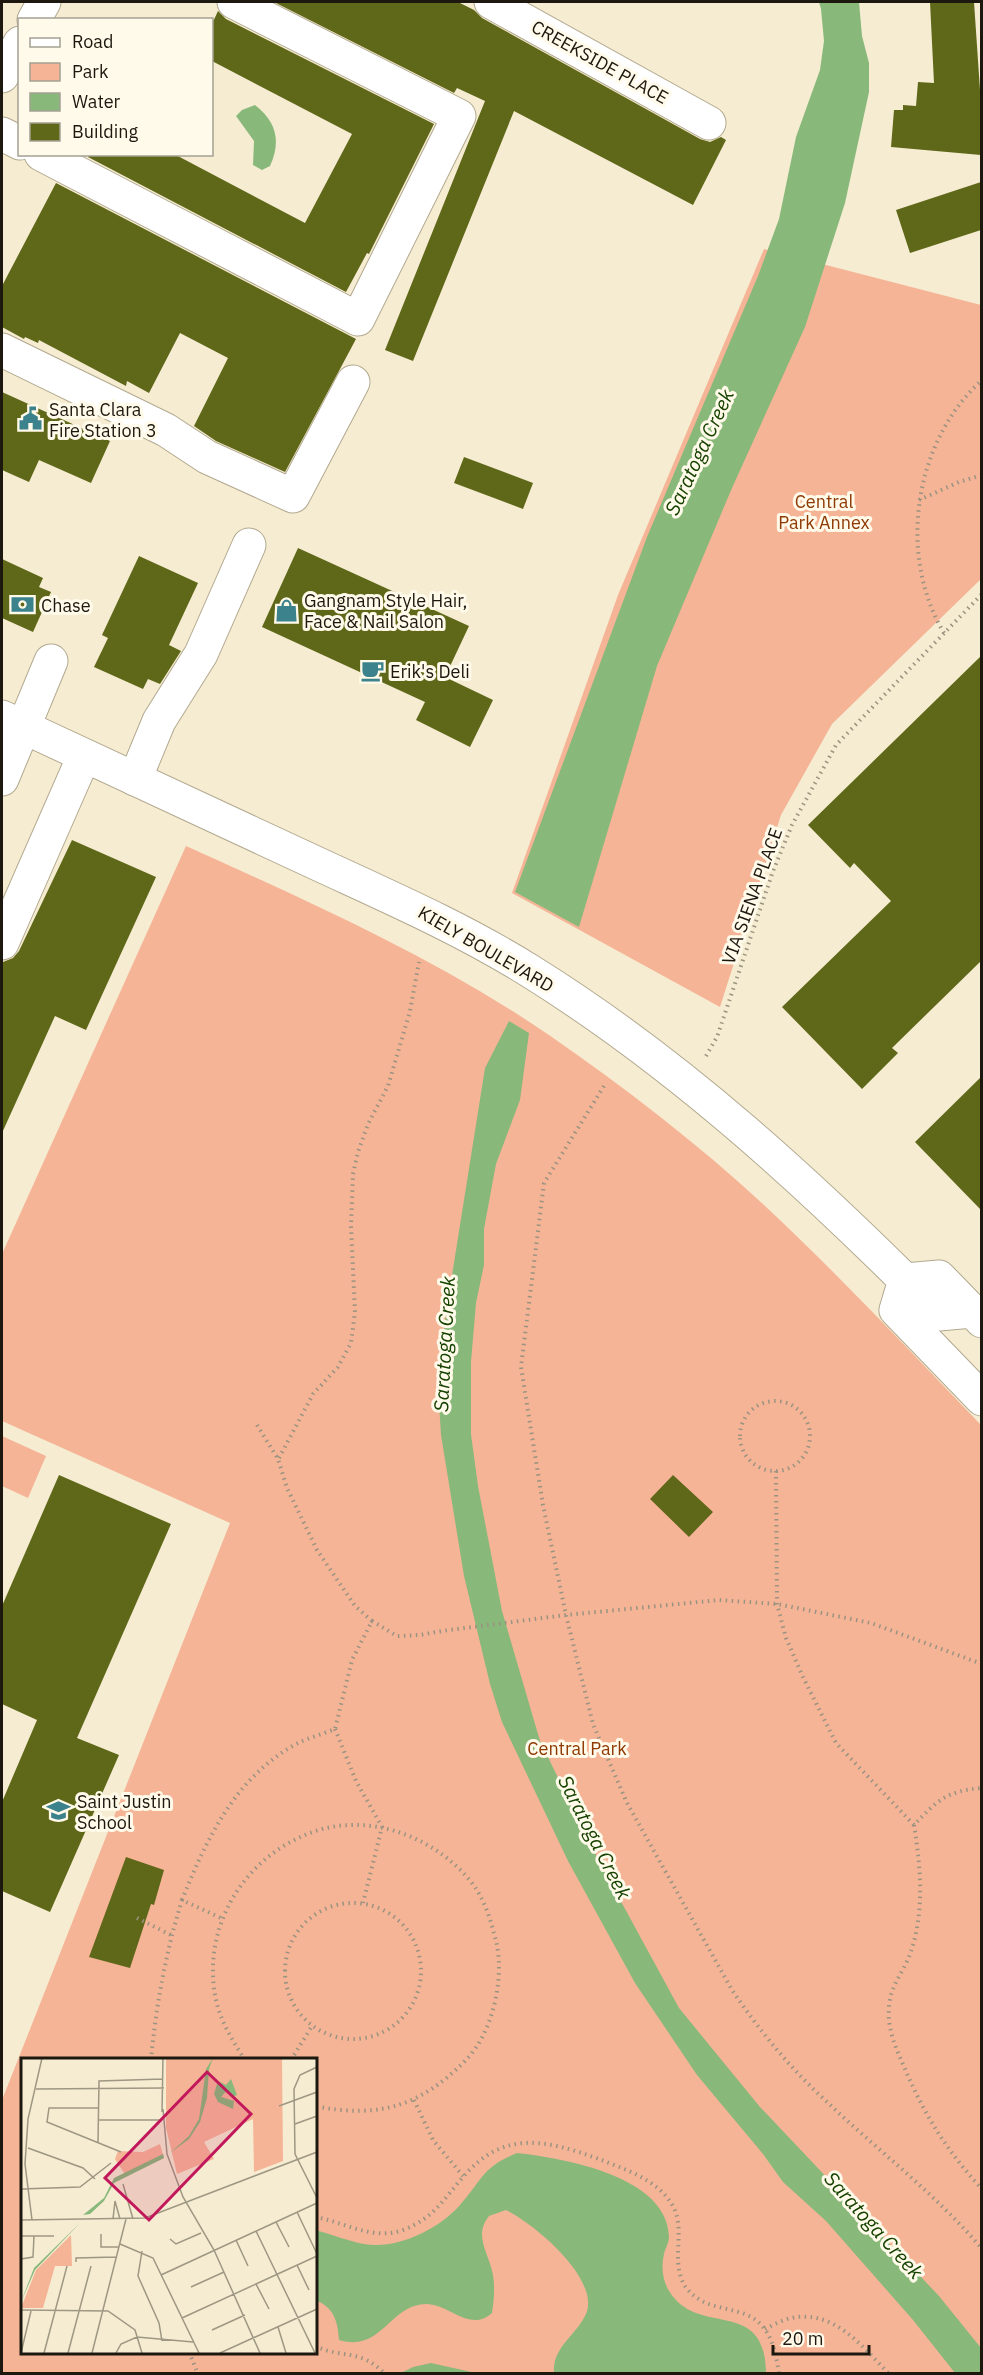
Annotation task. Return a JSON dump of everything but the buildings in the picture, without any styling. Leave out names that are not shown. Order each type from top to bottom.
[{"type":"main road","points":[[35,18],[44,2]]},
{"type":"main road","points":[[45,156],[358,320],[459,116],[234,2]]},
{"type":"main road","name":"CREEKSIDE PLACE","points":[[491,2],[709,123]]},
{"type":"main road","points":[[2,76],[18,47]]},
{"type":"main road","points":[[2,134],[18,142]]},
{"type":"main road","points":[[2,350],[166,430],[207,457],[293,496],[353,382]]},
{"type":"main road","points":[[135,779],[159,721],[201,654],[249,545]]},
{"type":"main road","points":[[2,779],[12,722],[51,661]]},
{"type":"main road","name":"KIELY BOULEVARD","points":[[12,722],[417,909],[519,965],[632,1042],[689,1086],[840,1215],[905,1280]]},
{"type":"main road","points":[[2,943],[84,756]]},
{"type":"main road","points":[[978,1311],[939,1277],[905,1280],[896,1310],[981,1399]]},
{"type":"path","points":[[944,633],[928,602],[920,571],[919,500],[934,451],[949,420],[981,380]]},
{"type":"path","points":[[919,500],[981,475]]},
{"type":"path","name":"VIA SIENA PLACE","points":[[689,1086],[717,1037],[773,871],[792,825],[836,746],[981,594]]},
{"type":"path","points":[[278,1459],[313,1394],[338,1367],[351,1343],[356,1312],[351,1226],[353,1174],[368,1124],[388,1086],[410,1011],[419,963]]},
{"type":"path","points":[[604,1086],[544,1183],[521,1366],[543,1505],[566,1615],[593,1724],[627,1803],[732,1990],[785,2060],[938,2203],[981,2249]]},
{"type":"path","points":[[774,1401],[785,1402],[803,1414],[810,1435],[809,1446],[796,1464],[776,1471],[764,1469],[753,1463],[745,1454],[740,1431],[744,1419],[752,1410],[762,1403],[774,1401]]},
{"type":"path","points":[[257,1425],[278,1459],[287,1488],[317,1550],[355,1606],[372,1621],[397,1636],[420,1635],[566,1615],[719,1600],[777,1604],[871,1623],[981,1664]]},
{"type":"path","points":[[776,1471],[777,1604],[786,1638],[836,1743],[914,1825],[919,1855],[918,1925],[909,1957],[890,1996],[888,2018],[890,2031],[921,2105],[952,2155],[981,2188]]},
{"type":"path","points":[[363,1903],[382,1827],[356,1782],[335,1729],[352,1660],[372,1621]]},
{"type":"path","points":[[152,2058],[159,1995],[171,1935],[201,1851],[227,1806],[262,1769],[296,1744],[335,1729]]},
{"type":"path","points":[[914,1825],[943,1798],[968,1788],[981,1788]]},
{"type":"path","points":[[244,2058],[226,2031],[215,1996],[213,1959],[221,1918],[242,1881],[274,1852],[310,1833],[346,1826],[382,1827],[417,1838],[447,1858],[472,1884],[490,1916],[498,1952],[498,1988],[489,2023],[471,2055],[446,2081],[414,2100],[379,2110],[342,2112],[316,2106]]},
{"type":"path","points":[[182,1900],[221,1918]]},
{"type":"path","points":[[340,1903],[363,1903],[385,1909],[403,1923],[416,1941],[422,1963],[420,1985],[412,2007],[398,2024],[378,2035],[355,2040],[333,2037],[312,2026],[297,2010],[287,1990],[285,1967],[290,1945],[302,1926],[319,1911],[340,1903]]},
{"type":"path","points":[[137,1918],[171,1935]]},
{"type":"path","points":[[292,2058],[312,2026]]},
{"type":"path","points":[[414,2100],[433,2140],[463,2176]]},
{"type":"path","points":[[316,2217],[335,2220],[366,2232],[384,2234],[403,2230],[424,2219],[443,2203],[463,2176],[487,2155],[508,2144],[521,2142],[540,2142],[561,2146],[628,2170],[657,2187],[672,2203],[678,2219],[677,2268],[685,2287],[694,2296],[712,2306],[752,2318],[765,2329],[776,2350],[779,2373]]},
{"type":"path","points":[[765,2329],[790,2318],[814,2316],[827,2320],[838,2325],[889,2373]]},
{"type":"path","points":[[316,2346],[323,2350],[361,2356],[375,2363],[385,2373]]},
{"type":"path","points":[[190,2354],[198,2373]]},
{"type":"green space","name":"Central Park Annex","points":[[764,249],[981,305],[981,579],[832,724],[781,815],[720,1007],[512,893],[618,595]]},
{"type":"green space","name":"Central Park","points":[[186,846],[372,933],[506,1007],[549,1035],[660,1116],[739,1182],[792,1232],[981,1425],[981,2373],[2,2373],[2,2100],[230,1523],[2,1421],[2,1254]]},
{"type":"green space","points":[[2,1436],[46,1456],[28,1498],[2,1486]]},
{"type":"water","name":"Saratoga Creek","points":[[819,2],[859,2],[862,36],[869,63],[869,92],[845,203],[805,327],[732,488],[657,666],[579,927],[515,892],[647,537],[758,276],[779,219],[796,137],[820,70],[824,41]]},
{"type":"water","points":[[255,105],[268,118],[276,141],[270,166],[262,170],[253,165],[254,141],[236,116],[242,110]]},
{"type":"water","name":"Saratoga Creek","points":[[509,1021],[529,1033],[520,1100],[496,1164],[484,1229],[484,1265],[476,1303],[471,1362],[471,1434],[478,1486],[502,1611],[540,1741],[599,1861],[679,2008],[760,2107],[939,2296],[981,2348],[981,2373],[955,2373],[913,2320],[826,2221],[783,2182],[763,2154],[697,2075],[635,1983],[568,1861],[502,1722],[490,1684],[464,1576],[441,1435],[438,1388],[446,1313],[485,1068]]},
{"type":"water","points":[[517,2153],[585,2166],[633,2185],[651,2199],[664,2216],[669,2237],[662,2267],[666,2285],[672,2295],[689,2310],[745,2327],[756,2336],[763,2351],[766,2373],[554,2373],[557,2356],[586,2314],[588,2300],[584,2285],[562,2254],[547,2239],[506,2210],[489,2216],[482,2231],[494,2280],[492,2313],[475,2320],[459,2316],[435,2305],[414,2306],[403,2311],[366,2340],[354,2342],[339,2340],[334,2316],[327,2307],[316,2300],[316,2230],[364,2244],[390,2244],[403,2241],[429,2229],[451,2214],[484,2174],[505,2158]]},
{"type":"water","points":[[431,2363],[476,2373],[401,2373],[413,2367]]},
{"type":"place","name":"Santa Clara Fire Station 3","points":[[31,419]]},
{"type":"place","name":"Chase","points":[[23,605]]},
{"type":"place","name":"Gangnam Style Hair, Face & Nail Salon","points":[[286,610]]},
{"type":"place","name":"Erik's Deli","points":[[372,671]]},
{"type":"place","name":"Saint Justin School","points":[[59,1811]]}]
